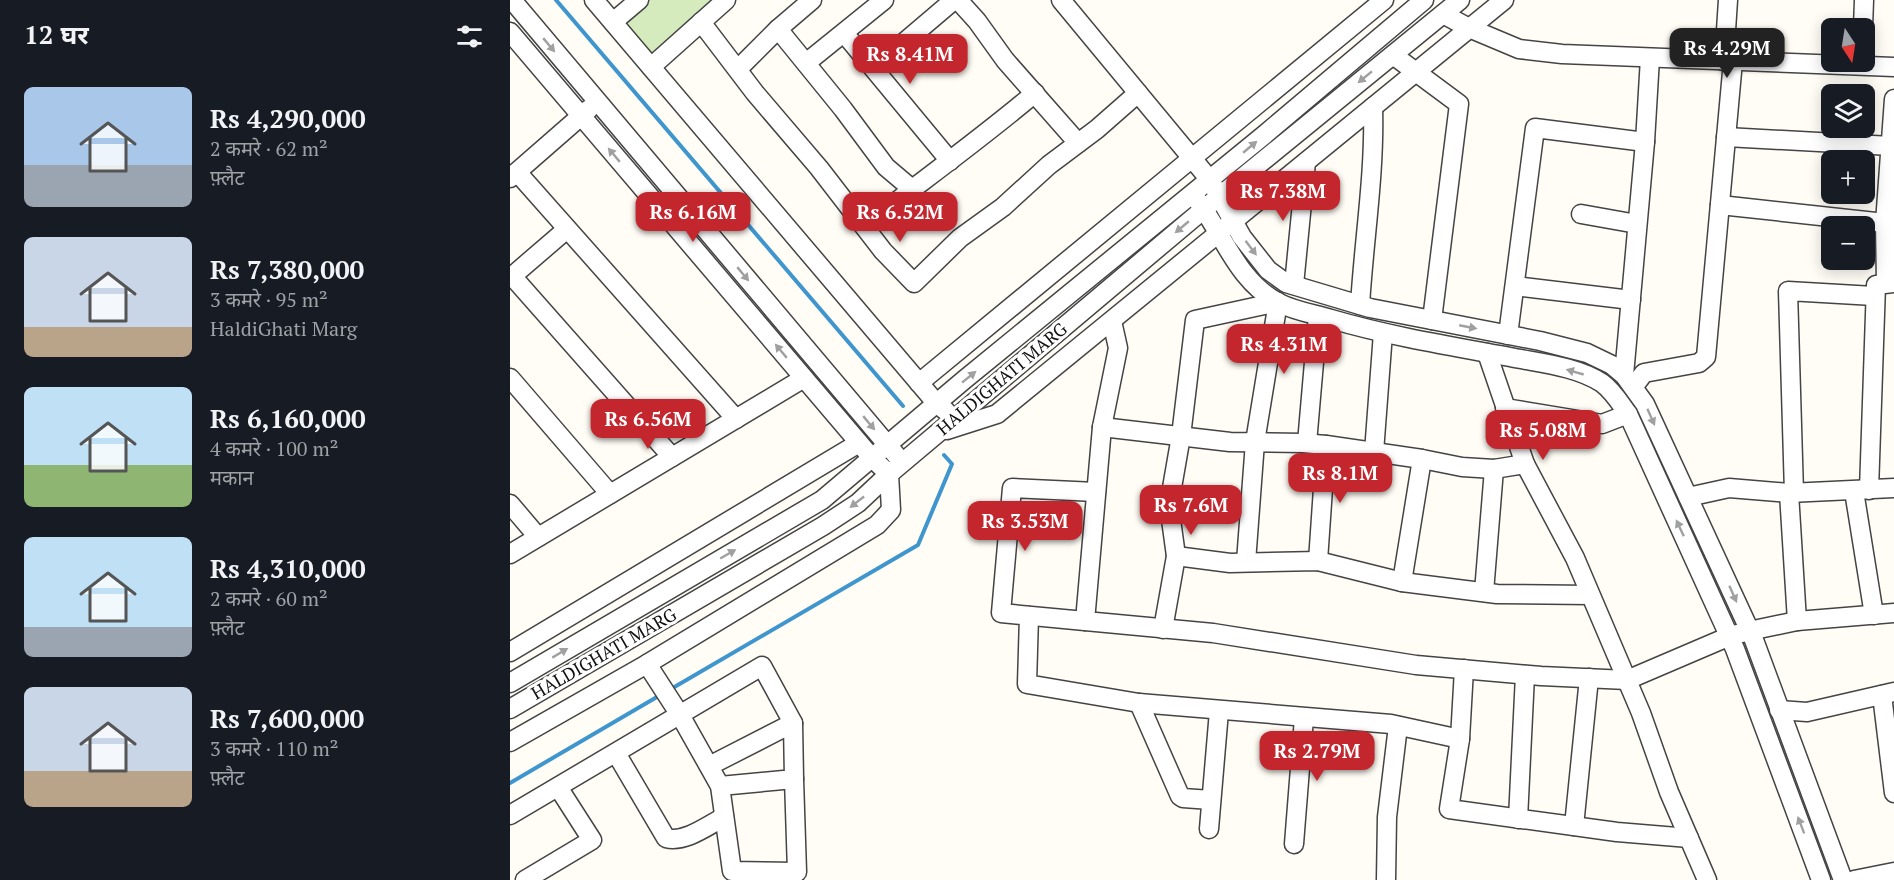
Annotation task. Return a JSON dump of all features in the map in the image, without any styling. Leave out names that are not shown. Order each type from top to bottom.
[{"type":"street","points":[[510,742],[647,664],[877,525],[891,510],[896,469],[888,446],[512,0]]},
{"type":"street","points":[[594,0],[937,404],[955,419]]},
{"type":"street","points":[[613,22],[639,0]]},
{"type":"street","points":[[651,67],[726,0]]},
{"type":"street","points":[[738,69],[778,29],[812,0]]},
{"type":"street","points":[[806,63],[884,0]]},
{"type":"street","points":[[874,68],[956,0],[977,21],[1005,60],[1078,143]]},
{"type":"street","points":[[1061,0],[1210,180],[1242,237],[1268,270],[1294,285],[1360,305],[1587,352],[1612,365],[1629,380],[1645,404],[1749,631],[1843,880]]},
{"type":"street","points":[[919,383],[1384,0]]},
{"type":"street","name":"HALDIGHATI MARG","points":[[510,683],[822,500],[1424,0]]},
{"type":"street","name":"HALDIGHATI MARG","points":[[510,709],[823,526],[858,503],[1204,209],[1460,0]]},
{"type":"street","points":[[938,433],[997,414],[1115,334],[1218,234],[1504,0]]},
{"type":"street","points":[[1629,380],[1650,371],[1699,363],[1706,357],[1726,137],[1729,61],[1728,0]]},
{"type":"street","points":[[1863,18],[1864,0]]},
{"type":"street","points":[[1443,14],[1469,28],[1519,49],[1562,54],[1821,63]]},
{"type":"street","points":[[701,22],[883,251],[914,283],[960,238],[1002,207],[1049,165],[1138,93]]},
{"type":"street","points":[[778,29],[886,167],[912,189]]},
{"type":"street","points":[[510,32],[872,459],[896,469]]},
{"type":"street","points":[[844,33],[950,161]]},
{"type":"street","points":[[1393,55],[1459,104],[1432,320]]},
{"type":"street","points":[[1629,380],[1631,300],[1650,58]]},
{"type":"street","points":[[1875,65],[1894,67]]},
{"type":"street","points":[[864,226],[884,214],[912,189],[1035,93]]},
{"type":"street","points":[[1874,615],[1862,490],[1885,287],[1885,223],[1894,99]]},
{"type":"street","points":[[597,101],[513,175],[567,229],[736,419]]},
{"type":"street","points":[[1360,305],[1372,174],[1373,107]]},
{"type":"street","points":[[1508,334],[1535,128],[1645,141]]},
{"type":"street","points":[[1726,137],[1892,140]]},
{"type":"street","points":[[1294,285],[1306,162]]},
{"type":"street","points":[[1192,194],[1204,209],[1226,249],[1255,286],[1278,302],[1383,333],[1537,362],[1582,374],[1611,391],[1628,414],[1730,636],[1821,880]]},
{"type":"street","points":[[1720,205],[1885,223]]},
{"type":"street","points":[[1581,214],[1637,224]]},
{"type":"street","points":[[567,229],[511,277],[672,457]]},
{"type":"street","points":[[1515,286],[1631,300]]},
{"type":"street","points":[[1797,621],[1788,291],[1885,287]]},
{"type":"street","points":[[1163,629],[1176,556],[1169,505],[1181,436],[1195,320],[1278,302]]},
{"type":"street","points":[[1246,562],[1255,442],[1278,302]]},
{"type":"street","points":[[1307,443],[1318,315]]},
{"type":"street","points":[[1374,452],[1383,333]]},
{"type":"street","points":[[1084,621],[1102,427],[1115,334]]},
{"type":"street","points":[[1487,353],[1525,464],[1575,558],[1641,713],[1669,792],[1707,880]]},
{"type":"street","points":[[510,378],[610,494]]},
{"type":"street","points":[[510,554],[804,378]]},
{"type":"street","points":[[1505,408],[1602,424],[1628,414]]},
{"type":"street","points":[[1102,427],[1230,442],[1326,445],[1462,467],[1494,469],[1525,464]]},
{"type":"street","points":[[510,652],[859,443]]},
{"type":"street","points":[[1318,561],[1326,445]]},
{"type":"street","points":[[1402,582],[1422,459]]},
{"type":"street","points":[[1484,592],[1494,469]]},
{"type":"street","points":[[1096,492],[1012,488],[1001,613],[1213,633],[1416,665],[1525,675],[1627,680],[1730,636],[1749,631],[1797,621],[1894,613]]},
{"type":"street","points":[[1688,497],[1729,488],[1792,493],[1894,488]]},
{"type":"street","points":[[510,504],[538,537]]},
{"type":"street","points":[[1176,556],[1230,563],[1318,561],[1402,582],[1484,592],[1590,595]]},
{"type":"street","points":[[1029,616],[1027,684],[1138,703],[1398,726],[1460,739]]},
{"type":"street","points":[[510,815],[616,753],[675,708],[762,666],[793,723],[797,872],[732,871],[720,786],[675,708],[647,664]]},
{"type":"street","points":[[1464,669],[1460,739],[1449,809],[1617,832],[1689,838]]},
{"type":"street","points":[[1518,819],[1525,675]]},
{"type":"street","points":[[1574,826],[1589,678]]},
{"type":"street","points":[[1779,710],[1807,712],[1888,694],[1894,792]]},
{"type":"street","points":[[1138,703],[1180,795],[1183,798],[1212,800]]},
{"type":"street","points":[[1209,829],[1219,711]]},
{"type":"street","points":[[1294,844],[1304,718]]},
{"type":"street","points":[[709,766],[793,723]]},
{"type":"street","points":[[1386,880],[1387,817],[1398,726]]},
{"type":"street","points":[[616,753],[666,838],[674,840],[685,837],[724,818]]},
{"type":"street","points":[[720,786],[794,779]]},
{"type":"street","points":[[525,880],[592,840],[558,786]]},
{"type":"street","points":[[1854,880],[1894,872]]},
{"type":"green space","points":[[646,0],[721,0],[654,63],[621,21]]},
{"type":"waterway","points":[[556,0],[903,406]]},
{"type":"waterway","points":[[671,689],[918,545],[952,464],[944,455]]},
{"type":"waterway","points":[[510,783],[662,694]]}]
